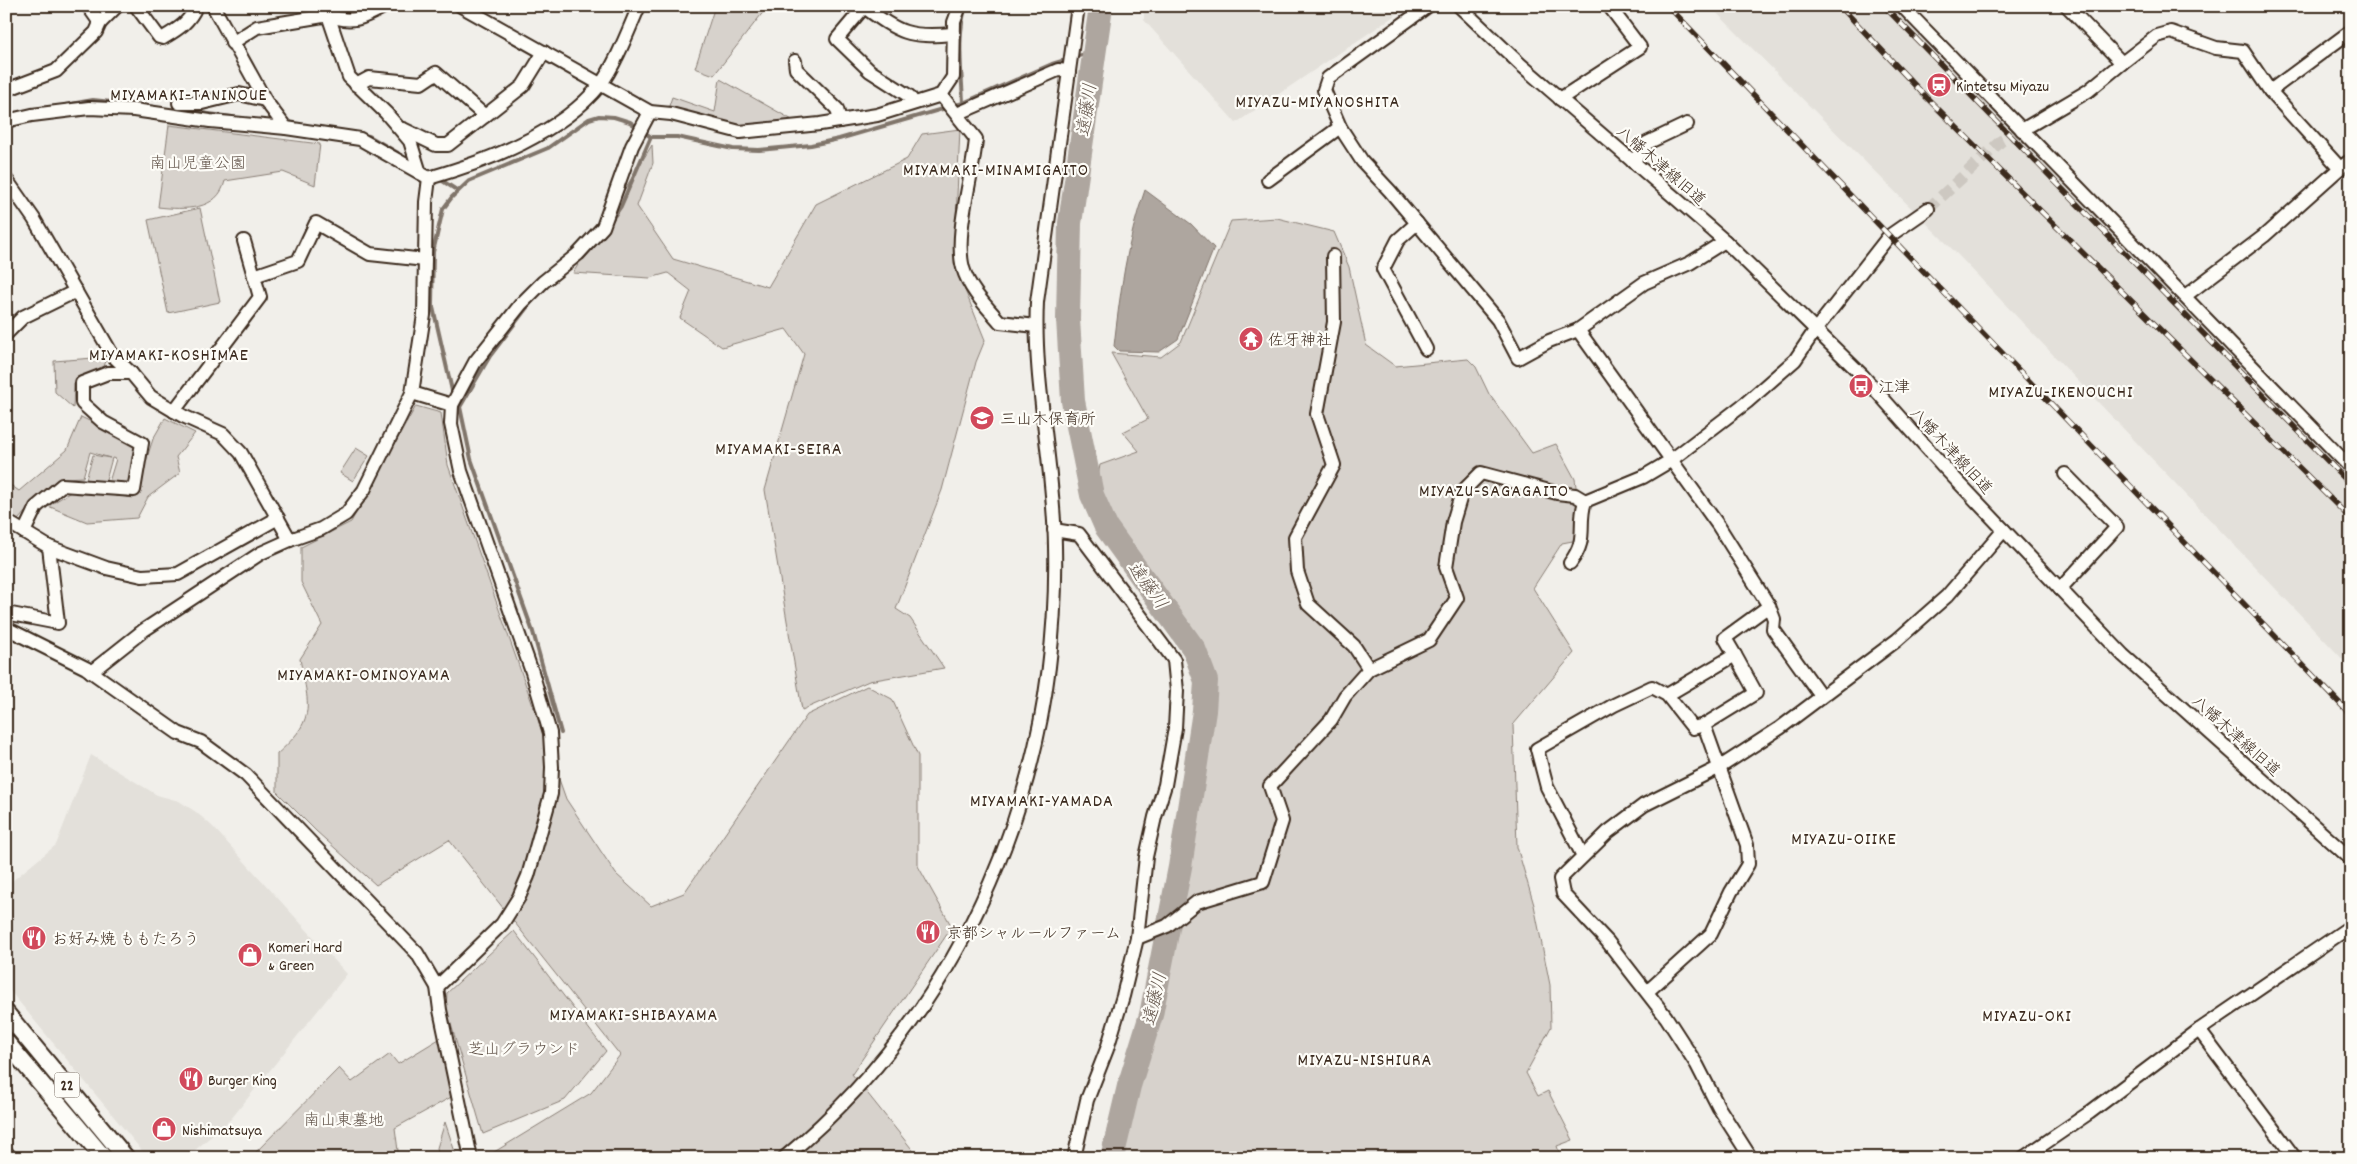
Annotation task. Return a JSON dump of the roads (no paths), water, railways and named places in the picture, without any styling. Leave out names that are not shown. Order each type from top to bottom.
[{"type":"main road","name":"22","points":[[6,1014],[126,1158]]},
{"type":"main road","name":"22","points":[[6,1042],[104,1158]]},
{"type":"street","points":[[88,6],[100,23]]},
{"type":"street","points":[[6,90],[56,71],[96,32],[100,23],[117,6]]},
{"type":"street","points":[[136,6],[159,37],[163,38],[184,25],[192,17],[196,6]]},
{"type":"street","points":[[213,6],[265,100],[286,128]]},
{"type":"street","points":[[232,43],[257,27],[327,11],[337,18],[361,20],[385,6]]},
{"type":"street","points":[[461,6],[650,112],[671,114],[740,132],[877,115],[914,103],[943,97]]},
{"type":"street","points":[[6,121],[32,114],[89,108],[134,110],[210,121],[286,128],[360,139],[424,176],[491,157],[557,125],[580,106],[601,84],[639,6]]},
{"type":"street","points":[[943,97],[953,77],[954,22],[960,6]]},
{"type":"street","points":[[784,1158],[850,1097],[888,1052],[929,997],[983,903],[1015,823],[1042,722],[1051,658],[1055,605],[1054,530],[1038,387],[1036,326],[1040,274],[1078,6]]},
{"type":"street","points":[[1428,6],[1328,78],[1324,90],[1340,128],[1362,160],[1498,320],[1518,358],[1549,341],[1578,330],[1644,283],[1690,263],[1725,241]]},
{"type":"street","name":"八幡木津線旧道","points":[[1459,6],[1560,99],[1725,241],[1863,376],[2004,530],[2123,655],[2351,859]]},
{"type":"street","points":[[1560,99],[1640,47],[1609,6]]},
{"type":"street","points":[[1902,6],[2351,468]]},
{"type":"street","points":[[2068,6],[2122,63]]},
{"type":"street","points":[[914,103],[908,96],[870,71],[837,39],[864,7],[894,29],[923,37],[953,34]]},
{"type":"street","points":[[91,672],[144,630],[261,554],[290,540],[321,529],[346,514],[364,490],[412,393],[424,315],[426,202],[424,176],[410,141],[348,78],[327,11]]},
{"type":"street","points":[[2270,91],[2351,31]]},
{"type":"street","points":[[2022,130],[2088,91],[2157,36],[2171,32],[2216,48],[2243,51],[2270,91],[2340,168]]},
{"type":"street","points":[[397,126],[436,145],[448,145],[523,86],[544,52]]},
{"type":"street","points":[[795,61],[796,69],[837,109],[840,121]]},
{"type":"street","points":[[955,112],[1058,70],[1069,71]]},
{"type":"street","points":[[356,85],[369,78],[421,83],[436,73],[485,116]]},
{"type":"street","points":[[179,103],[202,103],[238,94],[265,100]]},
{"type":"street","points":[[943,97],[976,139],[974,162],[961,237],[964,269],[976,295],[1000,322],[1036,326]]},
{"type":"street","points":[[438,987],[502,924],[519,896],[528,876],[551,794],[552,766],[550,733],[532,672],[461,471],[451,424],[452,405],[475,362],[521,304],[543,282],[578,254],[603,227],[632,146],[650,112]]},
{"type":"street","points":[[1633,162],[1647,143],[1687,124]]},
{"type":"street","points":[[1268,180],[1340,128]]},
{"type":"street","points":[[2185,296],[2264,236],[2351,160]]},
{"type":"street","points":[[6,179],[34,219],[113,356],[131,373],[151,397],[174,411],[223,434],[241,453],[290,540]]},
{"type":"street","points":[[1585,501],[1642,477],[1670,461],[1724,420],[1794,360],[1889,236],[1928,209]]},
{"type":"street","points":[[254,276],[298,261],[316,223],[370,254],[425,260]]},
{"type":"street","points":[[1417,223],[1398,240],[1383,269],[1426,349]]},
{"type":"street","points":[[174,411],[260,297],[244,241]]},
{"type":"street","points":[[1333,256],[1334,322],[1317,414],[1334,464],[1295,537],[1297,571],[1308,604],[1354,646],[1369,669]]},
{"type":"street","points":[[6,334],[23,318],[76,291]]},
{"type":"street","points":[[1578,330],[1670,461],[1718,525],[1769,606],[1774,618],[1773,629],[1821,696]]},
{"type":"street","points":[[24,532],[36,508],[62,485],[134,490],[142,444],[103,422],[82,403],[82,383],[108,373],[131,373]]},
{"type":"street","points":[[412,393],[452,405]]},
{"type":"street","points":[[1137,938],[1167,926],[1197,902],[1263,882],[1282,821],[1270,786],[1331,720],[1345,696],[1369,669],[1429,640],[1457,598],[1446,567],[1452,522],[1462,492],[1481,473],[1556,493],[1575,495],[1585,501]]},
{"type":"street","points":[[2060,589],[2117,527],[2065,474]]},
{"type":"street","points":[[1570,563],[1578,552],[1583,539],[1582,512],[1585,501]]},
{"type":"street","points":[[6,521],[50,547],[106,568],[142,576],[178,574],[278,518]]},
{"type":"street","points":[[1054,530],[1079,534],[1174,660],[1177,691],[1175,728],[1165,785],[1155,817],[1146,857],[1137,938],[1123,996],[1107,1049],[1087,1100],[1074,1158]]},
{"type":"street","points":[[1751,1158],[1709,1091],[1697,1065],[1648,991],[1607,941],[1563,894],[1560,879],[1608,832],[1644,805],[1720,767],[1780,728],[1897,640],[1947,596],[2004,530]]},
{"type":"street","points":[[6,613],[58,623],[50,547]]},
{"type":"street","points":[[1583,856],[1547,787],[1537,749],[1614,705],[1652,686],[1667,695],[1693,728],[1704,726],[1756,693],[1725,638],[1769,606]]},
{"type":"street","points":[[6,628],[91,672],[178,733],[201,742],[246,775],[406,940],[417,953],[438,987],[440,1010],[471,1158]]},
{"type":"street","points":[[1667,695],[1736,655]]},
{"type":"street","points":[[1648,991],[1711,934],[1731,892],[1748,864],[1747,845],[1704,726]]},
{"type":"street","points":[[2023,1158],[2089,1113],[2199,1030],[2351,926]]},
{"type":"street","points":[[2199,1030],[2295,1158]]},
{"type":"street","points":[[6,1152],[11,1158]]},
{"type":"waterway","points":[[963,103],[960,42],[966,6]]},
{"type":"waterway","name":"遠藤川","points":[[1101,6],[1070,223],[1068,319],[1073,401],[1092,495],[1106,527],[1194,649],[1206,681],[1204,711],[1180,867],[1151,1015],[1129,1086],[1112,1158]]},
{"type":"waterway","points":[[453,395],[432,303],[433,252],[443,209],[452,197],[469,181],[548,148],[589,119],[599,116],[614,117],[630,122],[651,137],[677,137],[733,149],[759,150],[811,145],[839,139],[963,103],[1052,64],[1095,51]]},
{"type":"waterway","points":[[65,105],[93,100],[130,104]]},
{"type":"waterway","points":[[179,110],[232,117]]},
{"type":"waterway","points":[[362,135],[369,136],[398,153]]},
{"type":"waterway","points":[[610,222],[621,206],[651,137]]},
{"type":"waterway","points":[[438,178],[458,191]]},
{"type":"waterway","points":[[583,258],[596,243]]},
{"type":"waterway","points":[[532,301],[490,356],[460,407],[471,459],[533,632],[561,733]]},
{"type":"waterway","points":[[457,404],[461,413]]},
{"type":"tunnel","points":[[1928,209],[2001,141],[2022,130]]},
{"type":"railway","points":[[1668,6],[2351,715]]},
{"type":"railway","points":[[1840,6],[1927,98],[2351,519]]},
{"type":"railway","points":[[1884,6],[2351,485]]},
{"type":"place","name":"Kintetsu Miyazu","points":[[1939,85]]},
{"type":"place","name":"佐牙神社","points":[[1251,339]]},
{"type":"place","name":"江津","points":[[1861,386]]},
{"type":"place","name":"三山木保育所","points":[[982,418]]},
{"type":"place","name":"京都シャルールファーム","points":[[928,932]]},
{"type":"place","name":"お好み焼 ももたろう","points":[[34,938]]},
{"type":"place","name":"Komeri Hard & Green","points":[[250,955]]},
{"type":"place","name":"Burger King","points":[[191,1079]]},
{"type":"place","name":"Nishimatsuya","points":[[164,1129]]},
{"type":"district","name":"MIYAMAKI-TANINOUE","points":[[189,94]]},
{"type":"district","name":"MIYAZU-MIYANOSHITA","points":[[1318,101]]},
{"type":"district","name":"MIYAMAKI-MINAMIGAITO","points":[[996,169]]},
{"type":"district","name":"MIYAMAKI-KOSHIMAE","points":[[169,354]]},
{"type":"district","name":"MIYAZU-IKENOUCHI","points":[[2061,391]]},
{"type":"district","name":"MIYAMAKI-SEIRA","points":[[779,448]]},
{"type":"district","name":"MIYAZU-SAGAGAITO","points":[[1494,490]]},
{"type":"district","name":"MIYAMAKI-OMINOYAMA","points":[[364,674]]},
{"type":"district","name":"MIYAMAKI-YAMADA","points":[[1042,800]]},
{"type":"district","name":"MIYAZU-OIIKE","points":[[1844,838]]},
{"type":"district","name":"MIYAMAKI-SHIBAYAMA","points":[[634,1014]]},
{"type":"district","name":"MIYAZU-OKI","points":[[2027,1015]]},
{"type":"district","name":"MIYAZU-NISHIURA","points":[[1365,1059]]},
{"type":"park label","name":"南山児童公園","points":[[198,162]]},
{"type":"park label","name":"芝山グラウンド","points":[[524,1048]]},
{"type":"park label","name":"南山東墓地","points":[[344,1119]]}]
